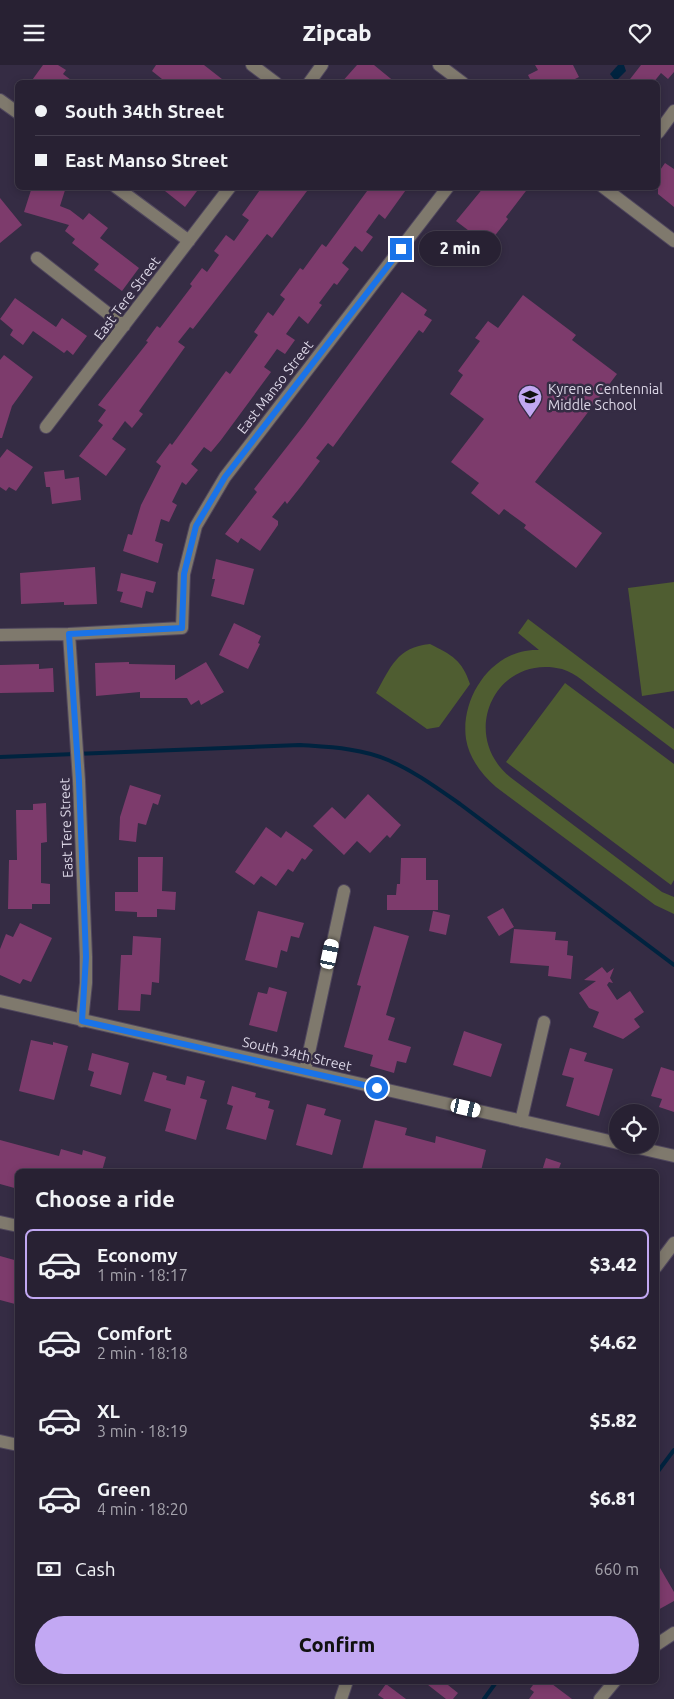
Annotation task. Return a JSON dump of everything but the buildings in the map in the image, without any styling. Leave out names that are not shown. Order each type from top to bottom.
[{"type":"street","points":[[252,65],[272,80]]},
{"type":"street","points":[[311,80],[322,65]]},
{"type":"street","points":[[440,65],[459,80]]},
{"type":"street","points":[[0,100],[15,111]]},
{"type":"street","points":[[660,130],[674,111]]},
{"type":"street","points":[[120,190],[189,241]]},
{"type":"street","name":"East Tere Street","points":[[46,427],[228,190]]},
{"type":"street","name":"East Manso Street","points":[[69,634],[182,628],[184,574],[196,526],[225,477],[446,190]]},
{"type":"street","points":[[610,190],[674,241]]},
{"type":"street","points":[[38,258],[124,326]]},
{"type":"street","points":[[0,635],[69,634]]},
{"type":"street","name":"East Tere Street","points":[[69,634],[79,781],[86,957],[82,1021]]},
{"type":"street","points":[[305,1071],[344,891]]},
{"type":"street","name":"South 34th Street","points":[[0,1001],[609,1141]]},
{"type":"street","points":[[521,1121],[544,1022]]},
{"type":"street","points":[[659,1153],[674,1156]]},
{"type":"street","points":[[0,1222],[15,1225]]},
{"type":"street","points":[[659,1263],[674,1243]]},
{"type":"street","points":[[0,1441],[15,1444]]},
{"type":"street","points":[[659,1643],[674,1633]]},
{"type":"street","points":[[341,1699],[347,1684]]},
{"type":"street","points":[[600,1699],[612,1684]]},
{"type":"green space","points":[[674,582],[674,691],[642,696],[628,588]]},
{"type":"green space","points":[[528,619],[674,729],[674,750],[572,673],[562,669],[539,667],[519,673],[503,685],[492,701],[486,720],[487,740],[495,759],[510,777],[662,892],[674,897],[674,914],[655,905],[496,787],[481,772],[470,753],[466,739],[468,707],[474,692],[483,678],[494,666],[507,657],[522,652],[539,650],[518,633]]},
{"type":"green space","points":[[430,644],[460,664],[470,684],[439,727],[427,729],[376,693],[391,667],[402,654],[410,649]]},
{"type":"green space","points":[[565,683],[674,764],[674,880],[671,885],[506,762]]},
{"type":"water","points":[[618,65],[624,65],[626,71],[618,79],[614,79],[610,74]]},
{"type":"waterway","points":[[0,757],[300,745],[344,749],[378,756],[398,764],[460,804],[674,965]]},
{"type":"waterway","points":[[659,1470],[674,1450]]},
{"type":"waterway","points":[[484,1699],[495,1684]]},
{"type":"place","name":"Kyrene Centennial Middle School","points":[[530,418]]},
{"type":"route","points":[[377,1088],[82,1021],[86,983],[86,957],[79,781],[69,634],[182,628],[184,574],[196,526],[225,477],[401,249]]}]
